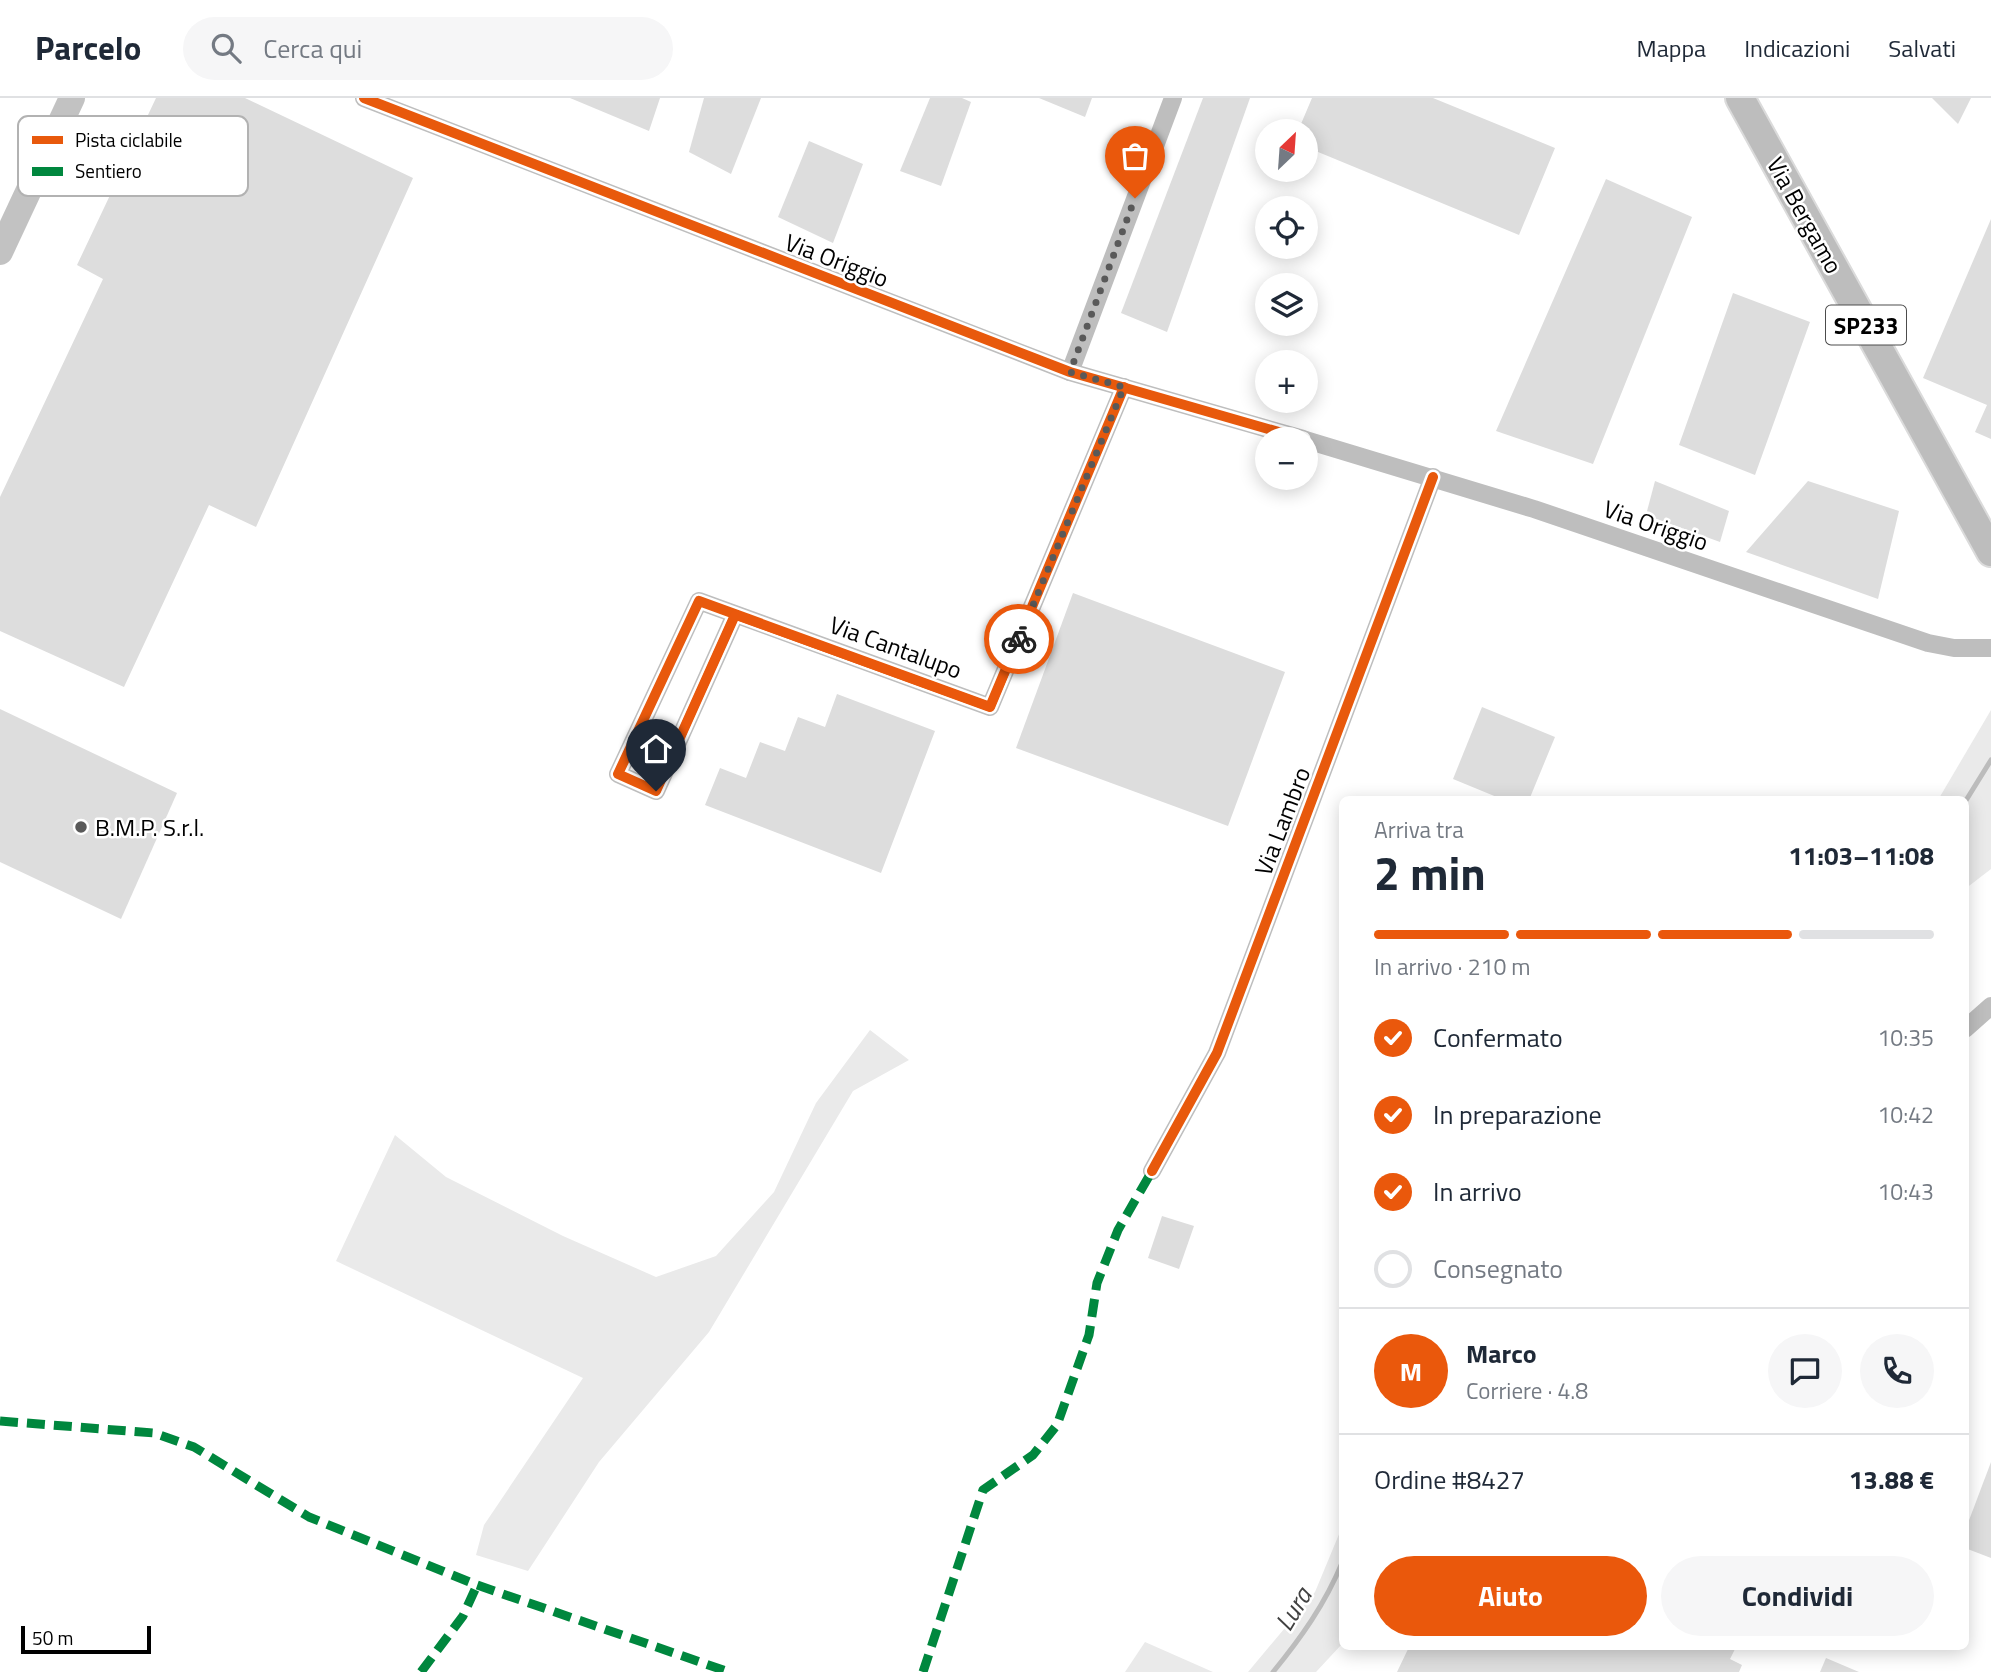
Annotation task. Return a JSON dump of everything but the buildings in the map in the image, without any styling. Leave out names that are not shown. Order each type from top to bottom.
[{"type":"main road","points":[[64,116],[72,98]]},
{"type":"main road","name":"Via Bergamo","points":[[1740,98],[1991,552]]},
{"type":"main road","points":[[0,251],[26,196]]},
{"type":"street","name":"Via Origgio","points":[[363,98],[1070,372],[1260,427]]},
{"type":"street","points":[[1070,372],[1173,98]]},
{"type":"street","name":"Via Cantalupo","points":[[735,615],[656,791],[618,774],[699,601],[990,707],[1124,387]]},
{"type":"street","name":"Via Origgio","points":[[1318,444],[1433,477],[1928,643],[1954,648],[1991,648]]},
{"type":"street","name":"Via Lambro","points":[[1152,1171],[1217,1053],[1433,477]]},
{"type":"street","points":[[1969,1025],[1991,1006]]},
{"type":"shaded area","points":[[1991,710],[1991,869],[1969,886],[1969,796],[1940,796]]},
{"type":"shaded area","points":[[870,1030],[909,1060],[853,1091],[709,1332],[599,1462],[528,1571],[476,1555],[484,1525],[583,1378],[336,1261],[395,1135],[446,1177],[563,1236],[656,1277],[716,1256],[774,1192],[816,1103]]},
{"type":"shaded area","points":[[1339,1534],[1339,1647],[1316,1672],[1248,1672],[1315,1592]]},
{"type":"shaded area","points":[[1145,1642],[1213,1672],[1125,1672]]},
{"type":"waterway","name":"Lura","points":[[1969,796],[1991,760]]},
{"type":"waterway","name":"Lura","points":[[1273,1672],[1312,1620],[1339,1569]]},
{"type":"marked path","points":[[923,1672],[983,1490],[1033,1455],[1057,1425],[1089,1335],[1097,1283],[1118,1230],[1152,1171]]},
{"type":"marked path","points":[[0,1421],[154,1433],[194,1447],[309,1517],[477,1585],[729,1672]]},
{"type":"marked path","points":[[421,1672],[463,1616],[477,1585]]},
{"type":"cycle path","points":[[364,98],[1070,372],[1261,427]]},
{"type":"cycle path","points":[[735,615],[656,791],[618,774],[699,601],[990,707],[1124,387]]},
{"type":"cycle path","points":[[1152,1171],[1217,1053],[1433,477]]},
{"type":"way so far","points":[[1019,639],[1124,387],[1070,372],[1135,198]]},
{"type":"place","name":"B.M.P. S.r.l.","points":[[81,827]]},
{"type":"route","points":[[656,791],[735,615],[990,707],[1019,639]]}]
